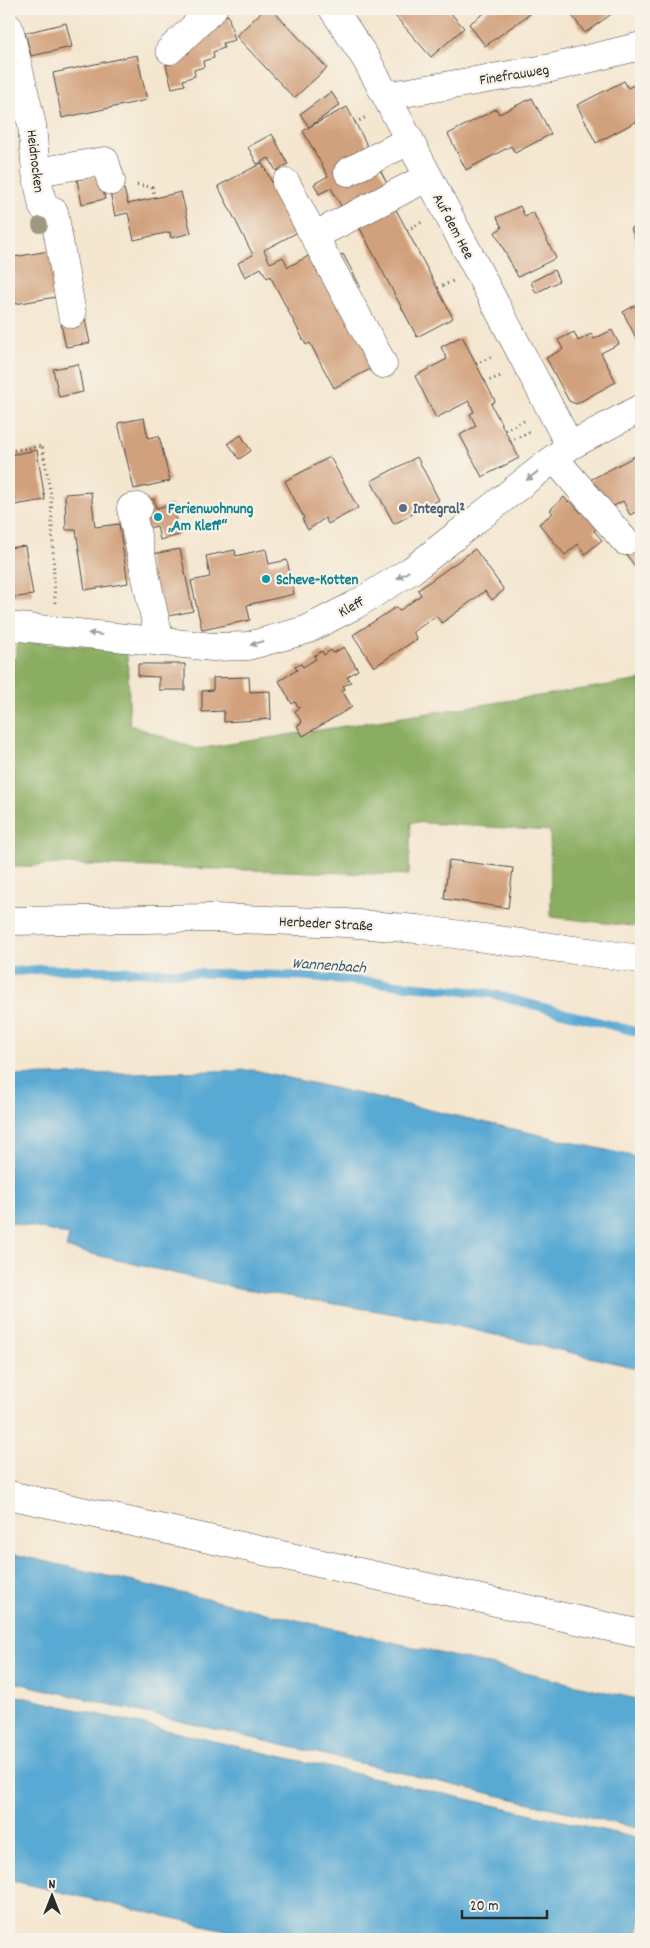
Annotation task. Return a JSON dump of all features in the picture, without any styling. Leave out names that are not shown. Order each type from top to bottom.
[{"type":"street","points":[[170,50],[213,9]]},
{"type":"street","name":"Auf dem Hee","points":[[333,9],[366,59],[410,140],[562,452],[625,541]]},
{"type":"street","name":"Heidnocken","points":[[9,28],[32,125],[36,172],[43,207],[54,212],[72,314]]},
{"type":"street","name":"Finefrauweg","points":[[386,96],[551,68],[641,46]]},
{"type":"street","points":[[348,172],[410,140]]},
{"type":"street","points":[[36,172],[105,161],[111,182]]},
{"type":"street","points":[[314,236],[428,177]]},
{"type":"street","points":[[286,183],[383,364]]},
{"type":"street","name":"Kleff","points":[[9,626],[213,647],[248,646],[306,630],[355,605],[412,570],[562,452],[641,408]]},
{"type":"street","points":[[139,507],[131,508],[160,642]]},
{"type":"street","name":"Herbeder Straße","points":[[9,921],[212,918],[346,923],[437,932],[641,959]]},
{"type":"street","points":[[9,1495],[641,1634]]},
{"type":"path","points":[[9,451],[42,446],[51,495],[56,630]]},
{"type":"green space","points":[[17,640],[127,651],[130,725],[197,749],[641,680],[641,927],[551,917],[550,831],[411,822],[409,875],[57,864],[9,868],[9,658],[15,659]]},
{"type":"water","points":[[254,1070],[641,1158],[641,1369],[431,1320],[233,1287],[66,1248],[69,1235],[9,1222],[9,1076]]},
{"type":"water","points":[[9,1553],[641,1700],[641,1829],[9,1681]]},
{"type":"water","points":[[9,1694],[641,1839],[641,1915],[636,1939],[264,1939],[9,1880]]},
{"type":"building","points":[[265,9],[272,9],[327,68],[294,98],[236,36]]},
{"type":"building","points":[[389,9],[447,9],[464,28],[431,57]]},
{"type":"building","points":[[490,9],[528,9],[531,13],[485,46],[469,24]]},
{"type":"building","points":[[567,9],[616,9],[617,10],[585,33]]},
{"type":"building","points":[[228,15],[235,40],[223,43],[224,48],[213,52],[214,58],[203,61],[204,67],[194,70],[195,76],[183,80],[185,85],[172,88],[166,65],[178,61],[177,56],[189,53],[187,46],[198,43],[196,38],[208,34],[206,28],[218,25],[216,19]]},
{"type":"building","points":[[66,23],[72,47],[31,56],[25,33]]},
{"type":"building","points":[[137,55],[147,100],[62,118],[53,73]]},
{"type":"building","points":[[624,81],[628,88],[641,82],[641,119],[596,143],[577,105]]},
{"type":"building","points":[[331,92],[340,105],[309,127],[300,114]]},
{"type":"building","points":[[532,98],[551,134],[515,153],[511,146],[466,170],[448,134],[496,109],[499,114]]},
{"type":"building","points":[[347,107],[389,187],[344,211],[331,188],[319,194],[314,184],[328,176],[303,131]]},
{"type":"building","points":[[272,134],[288,164],[276,171],[269,158],[257,164],[248,147]]},
{"type":"building","points":[[262,163],[298,232],[264,250],[270,263],[283,257],[288,267],[314,253],[378,365],[334,388],[310,343],[306,345],[270,276],[267,278],[261,268],[245,277],[238,263],[253,255],[218,186]]},
{"type":"building","points":[[100,175],[105,199],[82,204],[77,180]]},
{"type":"building","points":[[124,189],[128,204],[181,192],[191,233],[171,238],[170,232],[134,240],[128,213],[115,216],[110,192]]},
{"type":"building","points":[[391,200],[453,318],[417,337],[355,219]]},
{"type":"building","points":[[520,206],[525,217],[533,212],[556,258],[518,277],[495,232],[502,228],[497,217]]},
{"type":"building","points":[[641,224],[641,248],[639,248],[631,228]]},
{"type":"building","points":[[54,250],[62,296],[9,305],[9,258]]},
{"type":"building","points":[[343,254],[360,286],[350,292],[333,259]]},
{"type":"building","points":[[554,270],[559,281],[536,293],[531,282]]},
{"type":"building","points":[[641,302],[641,348],[623,312]]},
{"type":"building","points":[[85,319],[90,343],[66,347],[61,324]]},
{"type":"building","points":[[612,330],[619,344],[601,353],[616,382],[576,404],[569,401],[546,358],[563,349],[558,340],[574,332],[578,341],[591,334],[594,339]]},
{"type":"building","points":[[462,336],[495,401],[491,404],[519,458],[482,477],[460,435],[476,426],[470,414],[474,412],[469,401],[436,418],[415,376],[447,359],[441,347]]},
{"type":"building","points":[[78,364],[83,392],[59,397],[53,369]]},
{"type":"building","points":[[144,418],[148,438],[159,436],[170,481],[134,489],[118,423]]},
{"type":"building","points":[[241,435],[251,451],[239,459],[228,443]]},
{"type":"building","points":[[37,450],[45,500],[9,506],[9,455]]},
{"type":"building","points":[[641,453],[641,509],[630,515],[623,501],[610,508],[590,480]]},
{"type":"building","points":[[330,457],[358,508],[328,524],[325,518],[308,530],[285,481]]},
{"type":"building","points":[[417,457],[439,500],[394,524],[371,481]]},
{"type":"building","points":[[91,492],[95,527],[119,524],[128,583],[85,590],[76,530],[66,530],[65,494]]},
{"type":"building","points":[[564,497],[581,513],[588,507],[602,524],[594,531],[602,540],[585,554],[578,544],[565,555],[539,524],[553,513],[550,510]]},
{"type":"building","name":"Ferienwohnung „Am Kleff“","points":[[154,499],[156,508],[172,505],[179,535],[160,540],[157,526],[143,529],[138,503]]},
{"type":"building","points":[[630,537],[641,552],[641,574],[619,545]]},
{"type":"building","points":[[25,546],[33,595],[10,598],[9,548]]},
{"type":"building","points":[[180,549],[193,611],[159,618],[147,555]]},
{"type":"building","points":[[266,549],[269,564],[287,560],[294,594],[247,605],[250,620],[202,630],[191,581],[210,577],[206,556],[235,550],[236,556]]},
{"type":"building","points":[[475,549],[504,590],[492,600],[485,591],[442,623],[436,616],[413,632],[417,639],[374,667],[353,635],[396,607],[399,611],[421,595],[418,590]]},
{"type":"building","points":[[344,647],[358,670],[347,677],[351,682],[343,686],[345,689],[342,691],[352,707],[303,736],[297,726],[302,723],[295,711],[299,708],[295,702],[292,704],[279,681],[297,670],[295,667],[301,664],[303,667],[316,659],[314,656],[322,651],[324,655],[331,650],[333,653]]},
{"type":"building","points":[[138,664],[185,664],[185,690],[159,690],[159,677],[138,676]]},
{"type":"building","points":[[249,677],[250,692],[270,691],[271,719],[224,722],[224,711],[202,712],[202,691],[213,690],[213,678]]},
{"type":"building","points":[[449,860],[513,868],[508,908],[444,899]]},
{"type":"waterway","name":"Wannenbach","points":[[9,972],[42,969],[303,976],[488,993],[641,1033]]},
{"type":"place","name":"Integral²","points":[[403,508]]},
{"type":"place","name":"Ferienwohnung „Am Kleff“","points":[[158,517]]},
{"type":"place","name":"Scheve-Kotten","points":[[266,579]]}]
